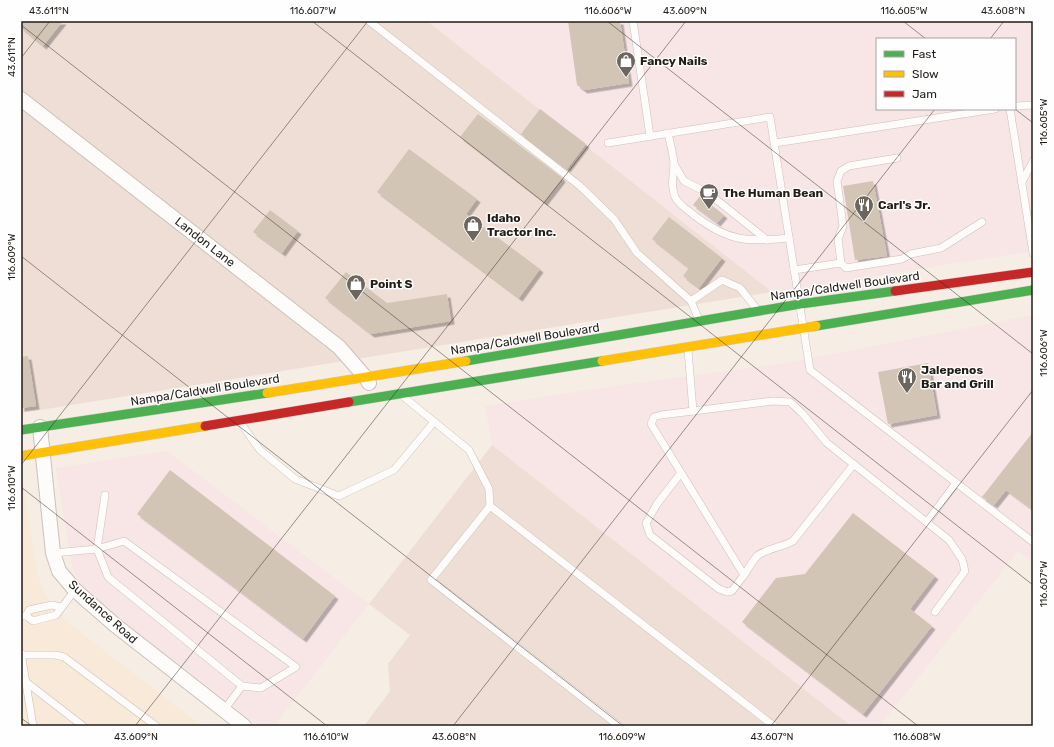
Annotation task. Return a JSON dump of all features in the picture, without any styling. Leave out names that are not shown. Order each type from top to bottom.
[{"type":"main road","name":"Nampa/Caldwell Boulevard","points":[[21,430],[366,378],[800,304],[1033,272]]},
{"type":"main road","points":[[21,456],[804,329],[1033,290]]},
{"type":"street","name":"Landon Lane","points":[[21,99],[339,347],[366,378],[375,398]]},
{"type":"street","name":"Sundance Road","points":[[40,428],[53,554],[59,571],[75,590],[115,625],[244,726]]},
{"type":"lane","points":[[369,21],[580,186],[614,219],[637,253],[691,301],[700,322]]},
{"type":"lane","points":[[632,21],[650,136]]},
{"type":"lane","points":[[1016,106],[1033,105]]},
{"type":"lane","points":[[774,143],[988,110]]},
{"type":"lane","points":[[1010,110],[1033,253]]},
{"type":"lane","points":[[608,143],[770,117],[810,370],[1033,542]]},
{"type":"lane","points":[[668,133],[674,164],[672,179],[675,196],[679,204],[713,230],[741,240],[789,238]]},
{"type":"lane","points":[[897,158],[849,166],[841,171],[836,180],[843,226],[838,239],[841,263],[846,268],[902,259],[911,254],[941,248],[982,222]]},
{"type":"lane","points":[[1022,182],[1033,160]]},
{"type":"lane","points":[[674,164],[684,180],[708,193],[767,240]]},
{"type":"lane","points":[[794,270],[841,263]]},
{"type":"lane","points":[[691,301],[722,280],[740,288],[759,311]]},
{"type":"lane","points":[[687,347],[693,411]]},
{"type":"lane","points":[[401,394],[469,450],[490,489],[490,506],[432,580],[619,726]]},
{"type":"lane","points":[[744,575],[680,474],[651,424],[654,417],[773,401],[790,402],[802,412],[827,443],[949,540],[962,559],[965,571],[934,612]]},
{"type":"lane","points":[[238,420],[260,450],[295,479],[339,496],[394,470],[434,422]]},
{"type":"lane","points":[[680,474],[656,504],[646,523],[650,535],[719,589],[727,592],[732,591],[758,556],[765,551],[782,547],[793,541],[854,464]]},
{"type":"lane","points":[[926,522],[956,483]]},
{"type":"lane","points":[[53,554],[97,549],[124,541],[296,667],[261,688],[242,686],[108,578],[97,549],[106,496]]},
{"type":"lane","points":[[490,506],[774,726]]},
{"type":"lane","points":[[60,607],[52,605],[30,610],[23,616],[33,620],[56,615],[60,607],[75,590]]},
{"type":"lane","points":[[33,726],[21,654],[55,655],[64,657],[156,726]]},
{"type":"lane","points":[[26,682],[83,726]]},
{"type":"lane","points":[[224,710],[242,686]]},
{"type":"shaded area","points":[[21,21],[427,21],[772,292],[21,413]]},
{"type":"shaded area","points":[[427,21],[1033,21],[1033,251],[772,292]]},
{"type":"shaded area","points":[[1033,315],[1033,562],[1018,551],[880,726],[851,726],[492,445],[485,406],[608,387],[787,363]]},
{"type":"shaded area","points":[[492,445],[851,726],[364,726],[390,691],[388,664],[410,635],[369,604]]},
{"type":"shaded area","points":[[167,451],[369,604],[274,726],[259,726],[94,599],[80,584],[72,567],[56,468]]},
{"type":"shaded area","points":[[22,473],[36,568],[42,587],[55,609],[72,626],[202,726],[21,726]]},
{"type":"building","points":[[21,21],[63,21],[43,46],[21,28]]},
{"type":"building","points":[[568,21],[620,21],[629,83],[584,90],[577,85]]},
{"type":"building","points":[[540,109],[586,144],[567,169],[521,134]]},
{"type":"building","points":[[478,114],[561,177],[562,179],[544,202],[460,137]]},
{"type":"building","name":"Idaho Tractor Inc.","points":[[409,149],[477,199],[466,214],[540,269],[519,298],[377,192]]},
{"type":"building","name":"Carl's Jr.","points":[[873,181],[887,256],[855,260],[843,186]]},
{"type":"building","name":"The Human Bean","points":[[700,196],[724,215],[717,223],[693,205]]},
{"type":"building","points":[[270,210],[298,231],[282,253],[253,232]]},
{"type":"building","points":[[669,217],[722,258],[699,288],[683,276],[689,268],[652,239]]},
{"type":"building","name":"Point S","points":[[346,272],[387,303],[447,294],[451,321],[371,334],[325,298]]},
{"type":"building","points":[[28,356],[36,406],[21,408],[21,357]]},
{"type":"building","name":"Jalepenos Bar and Grill","points":[[928,363],[937,415],[888,424],[878,372]]},
{"type":"building","points":[[1033,432],[1033,510],[1006,490],[994,505],[982,497]]},
{"type":"building","points":[[170,470],[335,596],[303,639],[137,514]]},
{"type":"building","points":[[853,513],[935,576],[910,609],[932,626],[863,714],[742,622],[776,578],[805,574]]},
{"type":"traffic: fast","points":[[816,326],[1033,290]]},
{"type":"traffic: fast","points":[[466,361],[800,304],[895,291]]},
{"type":"traffic: fast","points":[[349,402],[602,361]]},
{"type":"traffic: fast","points":[[21,430],[267,393]]},
{"type":"traffic: slow","points":[[602,361],[816,326]]},
{"type":"traffic: slow","points":[[267,393],[466,361]]},
{"type":"traffic: slow","points":[[21,456],[205,426]]},
{"type":"traffic: jam","points":[[895,291],[1033,272]]},
{"type":"traffic: jam","points":[[205,426],[349,402]]},
{"type":"place","name":"Fancy Nails","points":[[626,78]]},
{"type":"place","name":"The Human Bean","points":[[709,210]]},
{"type":"place","name":"Carl's Jr.","points":[[864,222]]},
{"type":"place","name":"Idaho Tractor Inc.","points":[[473,242]]},
{"type":"place","name":"Point S","points":[[356,301]]},
{"type":"place","name":"Jalepenos Bar and Grill","points":[[907,394]]}]
